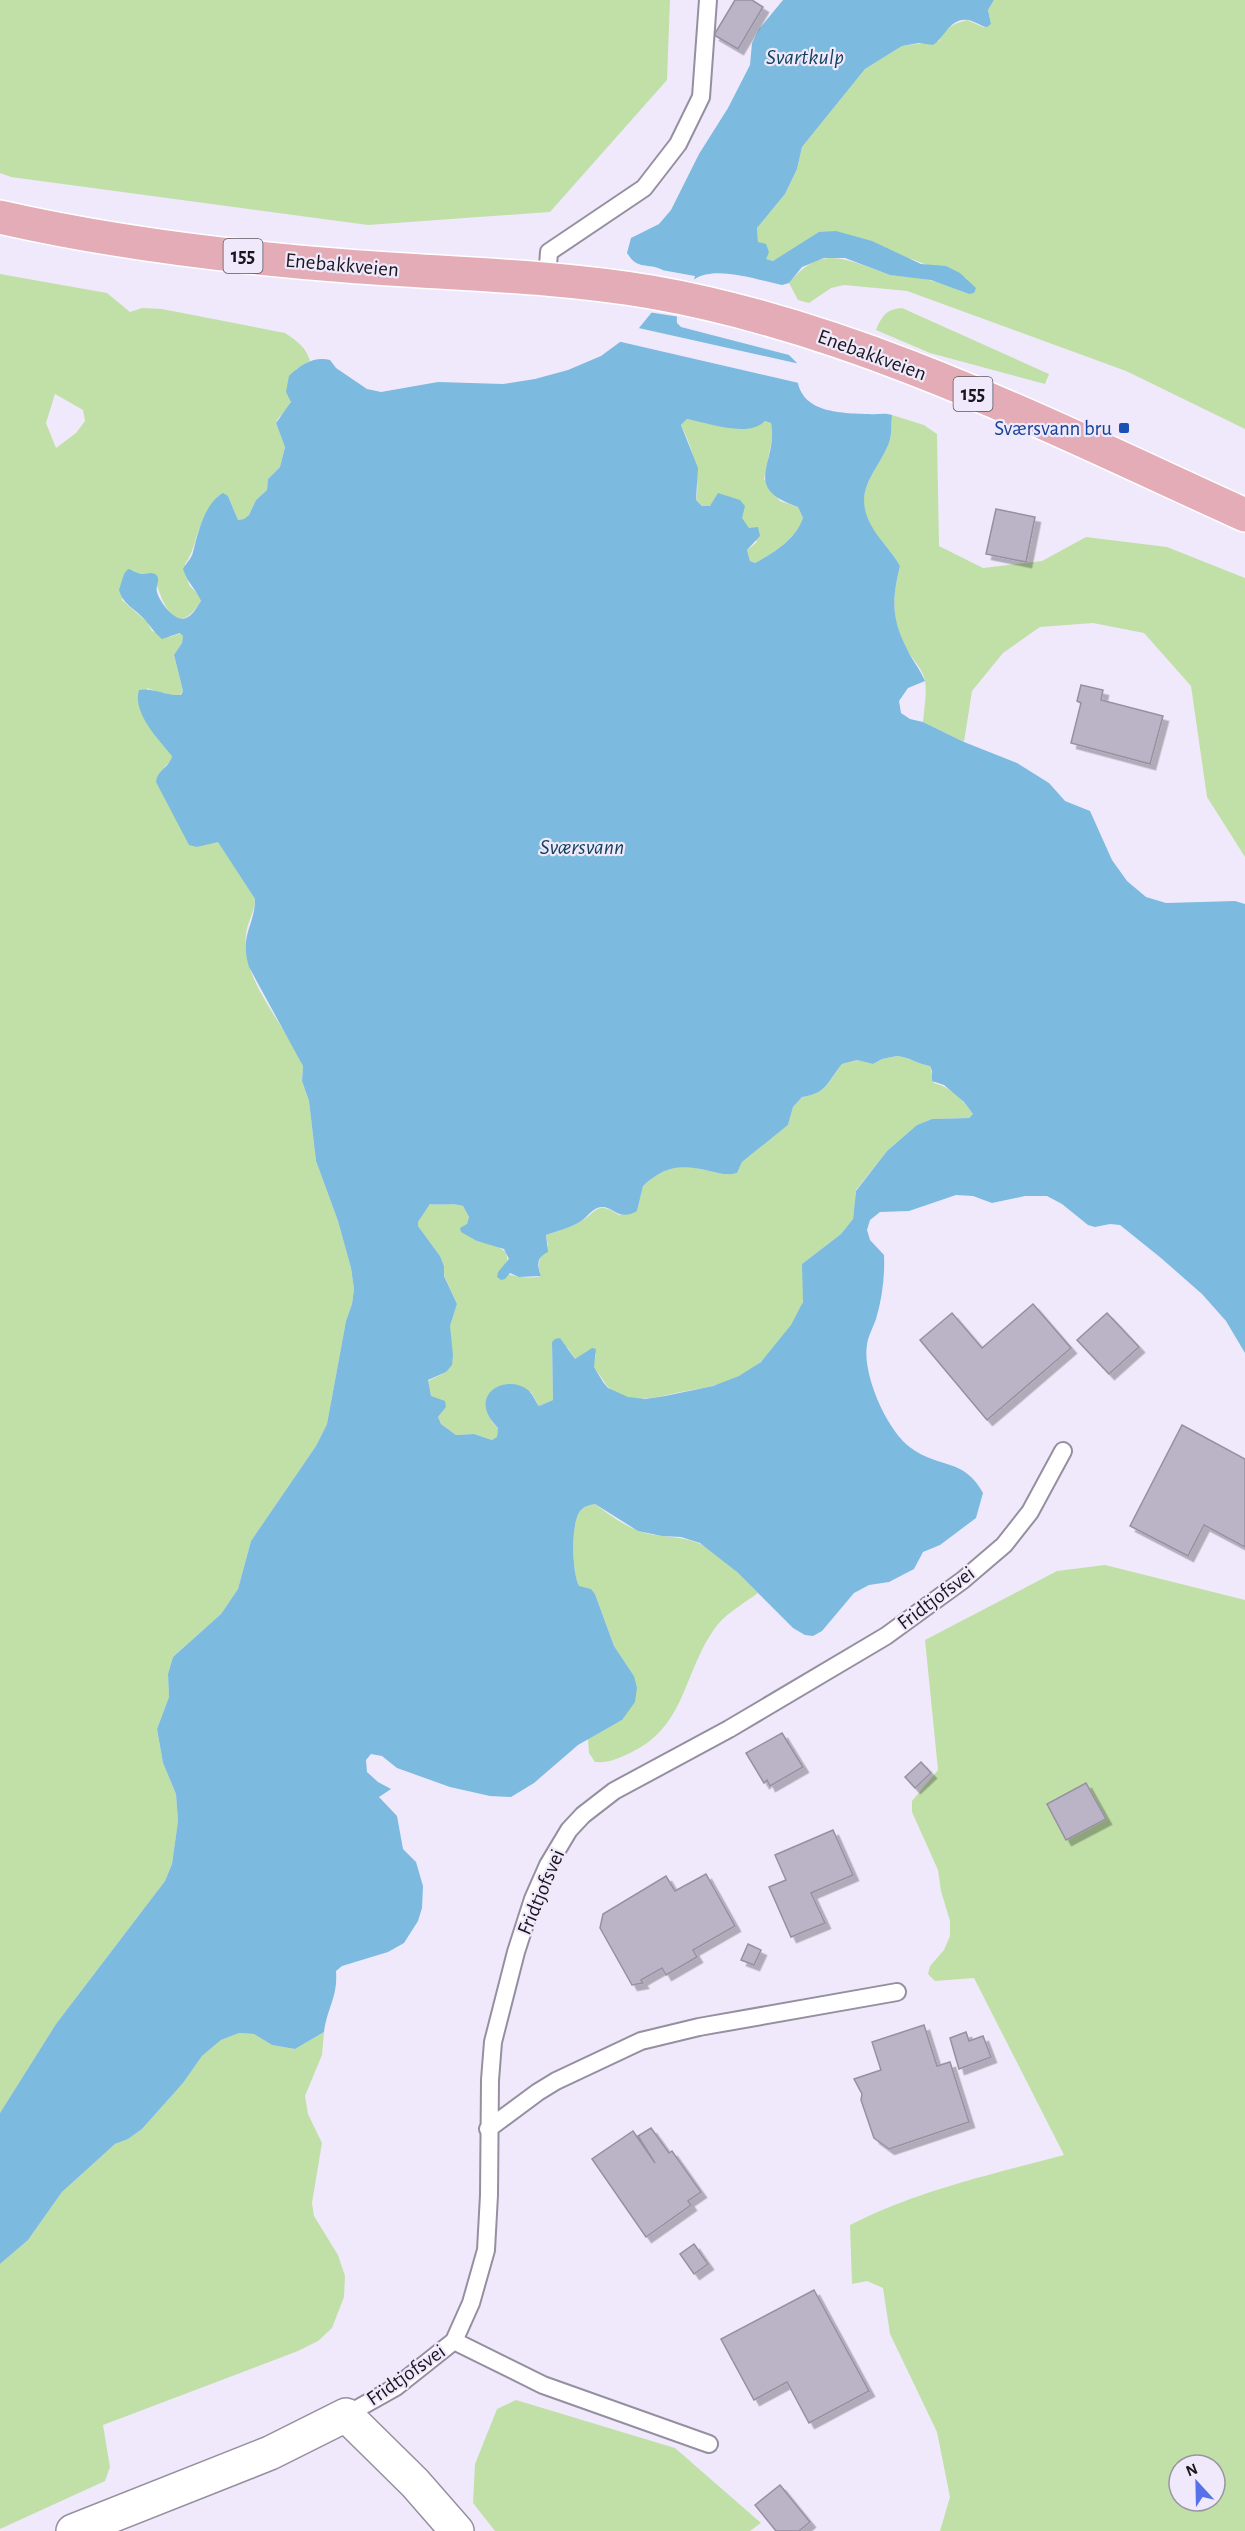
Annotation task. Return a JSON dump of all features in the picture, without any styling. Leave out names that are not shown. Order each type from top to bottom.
[{"type":"main road","name":"Enebakkveien","points":[[0,217],[116,241],[191,251],[348,266],[547,279],[651,292],[748,313],[900,364],[1027,417],[1245,515]]},
{"type":"street","name":"Fridtjofsvei","points":[[73,2531],[270,2453],[346,2415],[415,2483],[457,2531]]},
{"type":"lane","points":[[547,279],[549,252],[644,188],[678,144],[701,97],[708,0]]},
{"type":"lane","name":"Fridtjofsvei","points":[[346,2415],[396,2387],[454,2341],[471,2303],[486,2250],[493,2042],[516,1952],[533,1899],[548,1865],[569,1830],[583,1815],[614,1791],[729,1729],[886,1636],[963,1580],[1004,1545],[1030,1512],[1063,1451]]},
{"type":"lane","points":[[489,2129],[556,2081],[641,2041],[699,2027],[897,1992]]},
{"type":"lane","points":[[454,2341],[543,2385],[709,2445]]},
{"type":"green space","points":[[0,0],[670,0],[667,80],[550,212],[368,225],[11,177],[0,173]]},
{"type":"green space","points":[[994,0],[1245,0],[1245,429],[1126,371],[907,291],[844,285],[831,288],[809,303],[798,300],[789,283],[801,270],[813,262],[836,258],[892,275],[933,281],[969,294],[967,279],[946,266],[929,266],[912,259],[797,248],[773,261],[766,259],[758,242],[757,228],[785,194],[797,169],[802,147],[865,69],[902,46],[939,41],[947,29],[958,23],[967,20],[983,27],[991,24],[988,10]]},
{"type":"green space","points":[[0,274],[107,293],[130,312],[142,308],[162,309],[285,333],[303,348],[310,361],[296,369],[290,404],[276,423],[285,446],[280,467],[268,479],[267,490],[256,500],[249,515],[244,519],[238,520],[228,496],[219,496],[203,520],[185,564],[189,585],[201,601],[192,613],[183,618],[176,618],[170,612],[160,594],[153,573],[138,574],[133,570],[122,600],[147,622],[152,631],[170,637],[181,633],[183,636],[182,643],[174,656],[183,691],[180,695],[168,696],[147,688],[143,716],[172,756],[171,761],[164,767],[197,847],[218,841],[255,899],[246,935],[246,952],[250,969],[257,986],[303,1066],[302,1081],[309,1101],[316,1161],[338,1221],[351,1268],[354,1289],[327,1424],[316,1446],[251,1541],[238,1589],[221,1614],[173,1657],[168,1674],[169,1697],[157,1729],[163,1763],[176,1794],[178,1821],[172,1864],[165,1881],[56,2024],[0,2113]],"holes":[[[55,394],[83,410],[85,421],[76,433],[56,448],[46,423]]]},
{"type":"green space","points":[[902,308],[1049,374],[1045,384],[930,353],[876,330],[885,314]]},
{"type":"green space","points":[[892,415],[924,425],[937,434],[939,546],[983,568],[1042,561],[1086,537],[1167,547],[1245,578],[1245,857],[1207,797],[1191,686],[1144,633],[1093,623],[1040,627],[1003,653],[972,691],[964,742],[923,722],[926,696],[924,676],[906,648],[895,617],[894,598],[900,566],[877,536],[865,513],[865,492],[889,443]]},
{"type":"green space","points":[[687,419],[743,429],[765,421],[771,423],[773,434],[764,479],[780,501],[798,507],[803,518],[790,539],[755,563],[750,561],[747,550],[757,542],[742,521],[720,509],[702,506],[696,500],[697,481],[694,462],[681,425]]},
{"type":"green space","points":[[897,1056],[930,1066],[934,1083],[956,1095],[973,1114],[969,1118],[932,1119],[917,1125],[887,1151],[856,1190],[853,1219],[841,1234],[802,1264],[804,1292],[800,1312],[778,1345],[758,1364],[738,1377],[716,1385],[639,1399],[624,1397],[613,1392],[593,1367],[596,1354],[587,1351],[575,1359],[568,1348],[552,1342],[553,1400],[539,1406],[531,1392],[491,1421],[498,1428],[497,1437],[492,1440],[474,1434],[456,1435],[441,1424],[438,1417],[446,1407],[431,1396],[428,1381],[446,1372],[450,1326],[457,1304],[444,1275],[444,1266],[440,1256],[418,1226],[418,1222],[430,1204],[463,1206],[469,1217],[467,1224],[477,1241],[497,1246],[506,1252],[508,1263],[498,1272],[525,1277],[541,1276],[539,1264],[548,1246],[546,1235],[574,1225],[597,1209],[605,1208],[619,1215],[637,1211],[643,1186],[666,1170],[690,1167],[723,1174],[737,1173],[742,1162],[788,1125],[793,1107],[802,1097],[822,1090],[842,1064],[858,1060],[873,1064],[882,1059]]},
{"type":"green space","points":[[595,1504],[639,1531],[698,1543],[730,1565],[758,1593],[717,1625],[703,1648],[673,1715],[662,1730],[630,1753],[613,1760],[600,1762],[595,1762],[589,1753],[588,1739],[622,1720],[634,1676],[614,1646],[595,1594],[591,1589],[579,1587],[577,1580],[573,1548],[577,1516],[581,1510]]},
{"type":"green space","points":[[1105,1565],[1245,1600],[1245,2531],[940,2531],[950,2497],[937,2432],[890,2334],[883,2288],[867,2281],[852,2284],[850,2225],[901,2202],[928,2193],[1064,2155],[974,1978],[935,1981],[928,1974],[930,1966],[944,1950],[950,1936],[950,1921],[941,1891],[938,1870],[912,1812],[912,1801],[938,1770],[925,1640],[1057,1571]]},
{"type":"green space","points":[[324,2032],[322,2055],[305,2096],[308,2114],[322,2143],[312,2203],[314,2216],[338,2255],[345,2276],[344,2297],[332,2328],[318,2341],[298,2351],[103,2425],[110,2467],[105,2481],[0,2529],[0,2264],[28,2240],[62,2192],[115,2144],[128,2139],[142,2129],[183,2083],[202,2056],[221,2040],[239,2033],[254,2034],[272,2045],[295,2049]]},
{"type":"green space","points":[[516,2400],[675,2448],[761,2523],[750,2531],[495,2531],[473,2503],[475,2464],[497,2409]]},
{"type":"water","name":"Sværsvann","points":[[783,0],[994,0],[988,10],[991,24],[987,27],[968,20],[956,22],[933,45],[919,43],[902,46],[865,69],[802,147],[797,169],[785,194],[757,228],[758,242],[766,244],[769,252],[766,259],[773,261],[819,232],[836,231],[872,241],[921,264],[946,266],[960,273],[976,288],[974,293],[969,294],[931,280],[890,275],[845,258],[824,258],[802,267],[789,283],[782,285],[724,273],[697,278],[687,286],[681,300],[677,323],[681,327],[789,355],[797,363],[797,379],[801,391],[817,406],[841,412],[892,415],[889,443],[868,482],[864,502],[871,525],[900,566],[894,599],[898,628],[925,681],[908,688],[899,701],[901,713],[910,719],[923,722],[964,742],[1017,763],[1049,783],[1065,801],[1090,811],[1112,860],[1127,881],[1146,897],[1166,903],[1235,901],[1245,904],[1245,1353],[1226,1321],[1202,1294],[1120,1225],[1095,1227],[1088,1225],[1062,1204],[1047,1196],[1025,1196],[992,1203],[973,1196],[956,1195],[909,1211],[880,1212],[870,1220],[867,1230],[870,1240],[884,1255],[881,1296],[867,1345],[866,1357],[872,1386],[885,1416],[902,1440],[931,1459],[959,1468],[975,1482],[983,1493],[976,1518],[940,1545],[923,1552],[914,1569],[889,1582],[869,1585],[854,1593],[822,1631],[813,1636],[805,1635],[793,1628],[737,1572],[700,1543],[681,1537],[638,1531],[595,1504],[581,1510],[577,1516],[574,1536],[575,1570],[579,1586],[591,1589],[595,1594],[614,1646],[634,1676],[637,1688],[635,1702],[622,1720],[578,1745],[534,1783],[511,1797],[490,1796],[450,1787],[397,1768],[382,1756],[371,1754],[366,1760],[367,1772],[378,1782],[391,1789],[379,1797],[397,1816],[403,1849],[416,1862],[423,1886],[422,1908],[418,1921],[404,1943],[388,1952],[342,1966],[336,1971],[334,1995],[324,2032],[295,2049],[272,2045],[254,2034],[239,2033],[221,2040],[202,2056],[183,2083],[142,2129],[128,2139],[115,2144],[62,2192],[28,2240],[0,2264],[0,2113],[56,2024],[165,1881],[172,1864],[178,1821],[176,1794],[163,1763],[157,1729],[169,1697],[168,1674],[173,1657],[221,1614],[238,1589],[251,1541],[316,1446],[327,1424],[354,1289],[351,1268],[338,1221],[316,1161],[309,1101],[302,1081],[303,1066],[249,967],[246,956],[255,899],[218,842],[197,847],[189,845],[156,782],[172,756],[143,717],[139,708],[139,690],[181,695],[183,691],[174,655],[182,643],[183,636],[180,633],[162,639],[127,603],[119,590],[124,574],[128,569],[141,574],[155,574],[158,578],[158,596],[164,606],[182,619],[193,613],[201,601],[183,569],[192,554],[206,511],[223,493],[228,496],[238,520],[244,519],[249,515],[256,500],[267,490],[268,479],[280,467],[285,447],[276,423],[291,402],[286,392],[289,376],[308,362],[318,359],[330,360],[336,368],[367,389],[381,392],[438,382],[503,384],[535,379],[568,370],[601,356],[639,328],[652,312],[663,270],[639,264],[631,259],[627,253],[631,238],[659,224],[671,210],[699,154],[728,108],[750,65],[752,43],[759,29]],"holes":[[[687,419],[739,429],[758,426],[765,421],[771,423],[772,437],[765,472],[766,482],[770,491],[780,499],[798,507],[803,518],[790,539],[755,563],[750,561],[747,550],[760,536],[758,527],[749,528],[742,518],[745,506],[740,500],[718,493],[710,506],[702,506],[696,500],[698,468],[681,425]],[[897,1056],[930,1066],[932,1081],[944,1085],[964,1102],[973,1114],[969,1118],[932,1119],[917,1125],[887,1151],[856,1191],[853,1219],[841,1234],[802,1264],[803,1302],[791,1325],[761,1362],[739,1376],[713,1386],[645,1399],[628,1397],[608,1388],[603,1382],[594,1367],[596,1349],[592,1348],[575,1359],[560,1338],[552,1342],[553,1400],[539,1406],[530,1392],[519,1385],[509,1384],[492,1390],[487,1397],[486,1406],[489,1416],[498,1428],[497,1437],[492,1440],[474,1434],[456,1435],[441,1424],[438,1417],[446,1407],[445,1401],[431,1396],[428,1380],[446,1372],[452,1365],[450,1326],[457,1304],[444,1276],[444,1266],[440,1256],[418,1226],[418,1222],[430,1204],[463,1206],[469,1217],[467,1224],[460,1228],[461,1232],[477,1241],[504,1249],[509,1259],[498,1272],[497,1277],[501,1280],[510,1273],[519,1277],[541,1276],[539,1262],[541,1257],[548,1252],[546,1235],[578,1223],[597,1208],[607,1208],[624,1215],[637,1211],[643,1186],[659,1174],[673,1168],[699,1169],[723,1174],[737,1173],[742,1162],[788,1125],[793,1107],[802,1097],[822,1090],[842,1064],[857,1060],[873,1064],[882,1059]]]},
{"type":"pier","points":[[656,269],[695,276],[686,293],[680,317],[648,312],[660,271]]},
{"type":"pier","points":[[634,327],[800,364],[799,383],[617,341]]},
{"type":"building","points":[[735,0],[752,0],[763,7],[738,49],[714,35]]},
{"type":"building","points":[[996,509],[1035,517],[1026,562],[986,554]]},
{"type":"building","points":[[1081,685],[1103,690],[1101,700],[1163,716],[1150,764],[1071,743],[1081,703],[1077,701]]},
{"type":"building","points":[[1033,1304],[1071,1348],[987,1420],[920,1340],[952,1313],[982,1348]]},
{"type":"building","points":[[1107,1313],[1139,1347],[1109,1374],[1077,1340]]},
{"type":"building","points":[[1182,1425],[1245,1459],[1245,1547],[1204,1525],[1188,1556],[1130,1526]]},
{"type":"building","points":[[782,1733],[803,1767],[770,1786],[767,1780],[764,1783],[746,1753]]},
{"type":"building","points":[[921,1762],[931,1773],[915,1788],[905,1777]]},
{"type":"building","points":[[1086,1783],[1106,1819],[1066,1840],[1047,1804]]},
{"type":"building","points":[[833,1830],[853,1875],[811,1893],[825,1923],[791,1937],[769,1887],[786,1880],[775,1855]]},
{"type":"building","points":[[706,1874],[735,1926],[693,1950],[697,1957],[666,1975],[662,1968],[641,1980],[643,1983],[632,1985],[600,1928],[603,1914],[666,1876],[675,1891]]},
{"type":"building","points":[[748,1944],[761,1950],[754,1965],[741,1960]]},
{"type":"building","points":[[924,2025],[937,2066],[950,2062],[969,2122],[889,2149],[874,2138],[861,2100],[862,2094],[854,2079],[881,2070],[872,2042]]},
{"type":"building","points":[[966,2032],[969,2041],[983,2036],[991,2057],[959,2069],[950,2038]]},
{"type":"building","points":[[651,2128],[669,2153],[672,2151],[701,2192],[688,2201],[691,2205],[646,2237],[592,2159],[633,2131],[655,2163],[638,2136]]},
{"type":"building","points":[[694,2244],[708,2264],[694,2274],[680,2254]]},
{"type":"building","points":[[814,2290],[869,2391],[809,2423],[787,2382],[754,2400],[721,2339]]},
{"type":"building","points":[[780,2485],[810,2522],[799,2531],[776,2531],[755,2505]]},
{"type":"place","name":"Sværsvann bru","points":[[1124,428]]},
{"type":"water label","name":"Svartkulp","points":[[805,57]]}]
